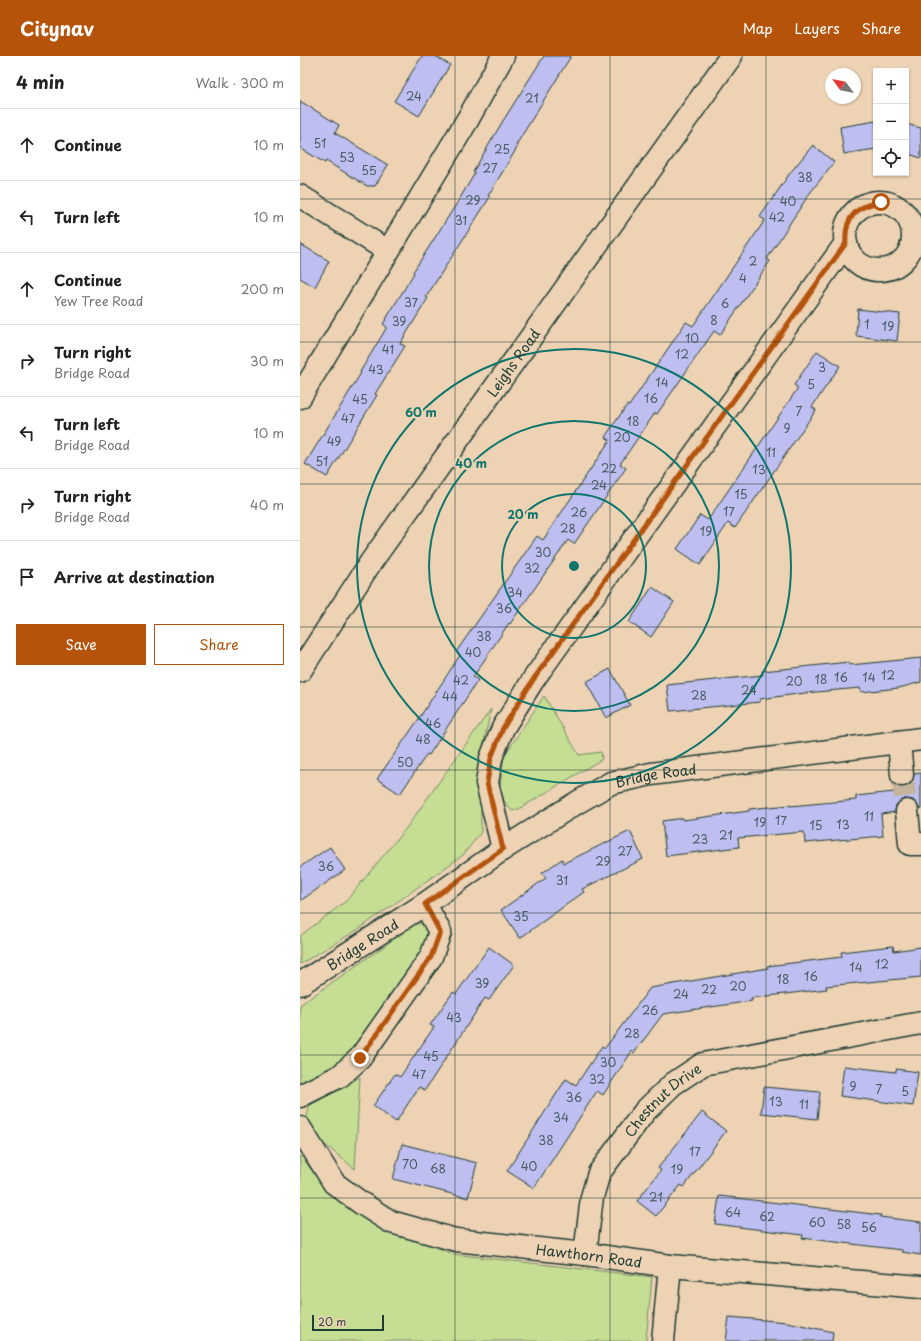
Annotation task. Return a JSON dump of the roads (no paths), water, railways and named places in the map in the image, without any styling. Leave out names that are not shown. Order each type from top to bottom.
[{"type":"street","points":[[300,397],[468,119],[502,56]]},
{"type":"street","name":"Leighs Road","points":[[300,672],[371,562],[731,56]]},
{"type":"street","points":[[300,196],[388,251]]},
{"type":"street","points":[[881,202],[891,204],[907,217],[912,226],[917,243],[912,246],[902,261],[895,266],[878,270],[860,265],[854,259],[848,251],[845,233],[848,223],[861,207],[871,203],[881,202]]},
{"type":"street","points":[[503,849],[487,783],[491,758],[503,728],[533,680],[846,243]]},
{"type":"street","name":"Bridge Road","points":[[300,984],[425,904],[503,849],[578,802],[612,783],[651,774],[921,739]]},
{"type":"street","points":[[899,742],[902,775]]},
{"type":"street","points":[[906,811],[910,844],[921,844]]},
{"type":"street","points":[[300,1096],[340,1076],[360,1058],[431,957],[440,932],[425,904]]},
{"type":"street","name":"Chestnut Drive","points":[[586,1254],[592,1197],[598,1173],[645,1111],[673,1084],[703,1064],[921,1023]]},
{"type":"street","name":"Hawthorn Road","points":[[300,1128],[334,1183],[361,1203],[391,1222],[456,1240],[586,1254],[670,1266],[921,1288]]},
{"type":"street","points":[[663,1341],[670,1266]]},
{"type":"tunnel","points":[[902,775],[907,811]]}]
